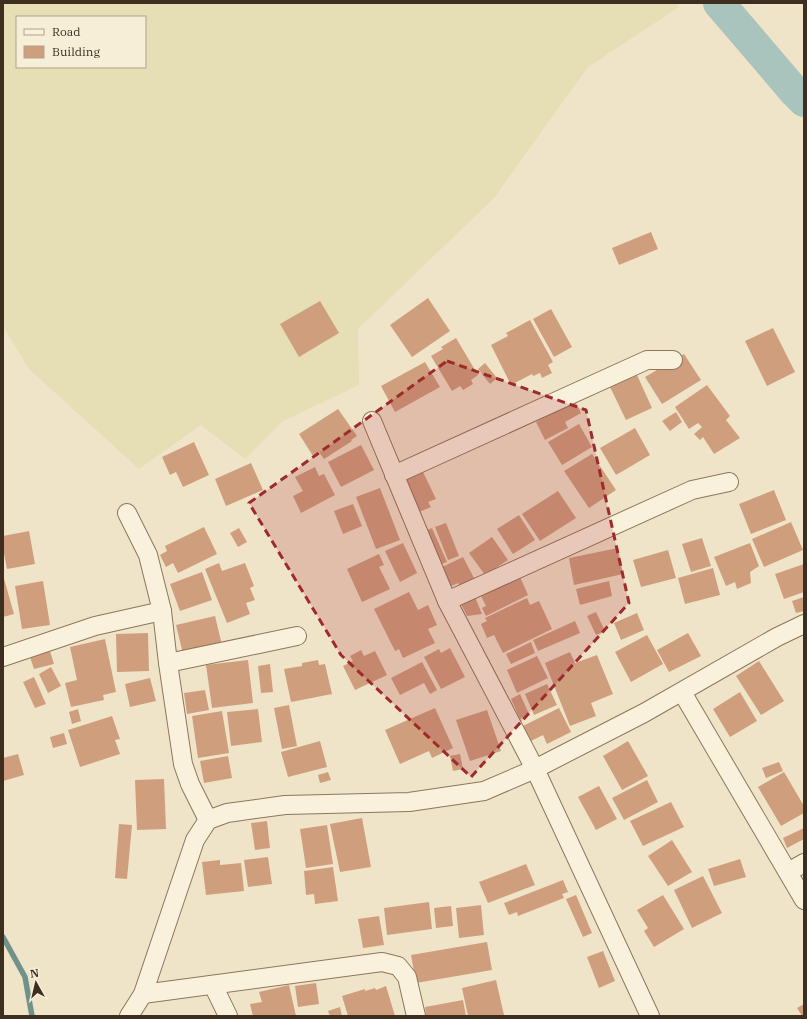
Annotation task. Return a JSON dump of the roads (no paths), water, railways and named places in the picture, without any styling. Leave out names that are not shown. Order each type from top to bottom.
[{"type":"street","points":[[394,475],[647,360],[673,360]]},
{"type":"street","points":[[372,421],[447,601],[535,769],[650,1016]]},
{"type":"street","points":[[447,601],[692,490],[729,482]]},
{"type":"street","points":[[127,513],[148,555],[162,611],[183,764],[190,784],[208,820]]},
{"type":"street","points":[[3,657],[95,626],[162,611]]},
{"type":"street","points":[[130,1016],[143,994],[196,840],[208,820],[227,813],[285,805],[409,802],[484,791],[535,769],[644,713],[777,637],[804,624]]},
{"type":"street","points":[[168,663],[297,636]]},
{"type":"street","points":[[682,692],[804,900]]},
{"type":"street","points":[[788,872],[804,863]]},
{"type":"street","points":[[143,994],[382,962],[398,966],[407,977],[416,1016]]},
{"type":"street","points":[[213,985],[228,1016]]},
{"type":"waterway","points":[[719,3],[804,101]]},
{"type":"waterway","points":[[3,937],[25,977],[32,1016]]}]
